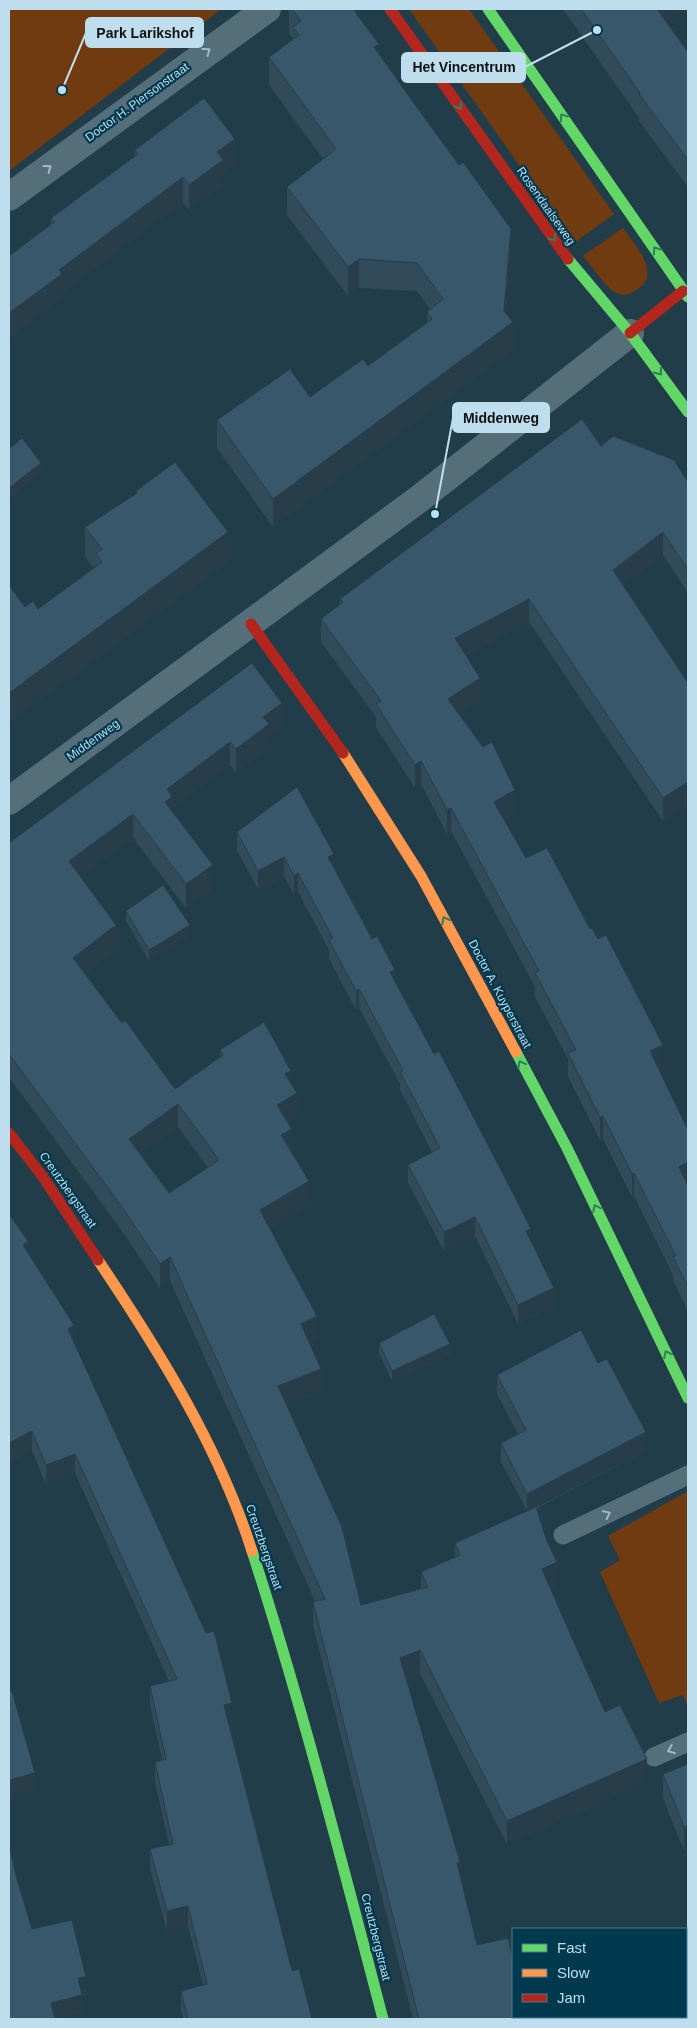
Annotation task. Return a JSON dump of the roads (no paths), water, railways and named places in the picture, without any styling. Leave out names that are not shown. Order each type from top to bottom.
[{"type":"street","name":"Doctor H. Piersonstraat","points":[[9,197],[267,9]]},
{"type":"street","name":"Rosendaalseweg","points":[[390,9],[560,249],[630,333],[688,412]]},
{"type":"street","points":[[488,9],[687,292],[630,333]]},
{"type":"street","name":"Middenweg","points":[[9,801],[418,499],[630,333]]},
{"type":"street","name":"Doctor A. Kuyperstraat","points":[[251,624],[338,743],[421,876],[567,1148],[688,1398]]},
{"type":"street","name":"Creutzbergstraat","points":[[9,1133],[48,1185],[139,1321],[195,1418],[241,1516],[278,1632],[321,1781],[383,2019]]},
{"type":"lane","points":[[563,1536],[688,1475]]},
{"type":"lane","points":[[654,1757],[688,1742]]},
{"type":"place","name":"Het Vincentrum","points":[[597,30]]},
{"type":"place","name":"Park Larikshof","points":[[62,90]]},
{"type":"place","name":"Middenweg","points":[[435,514]]}]
